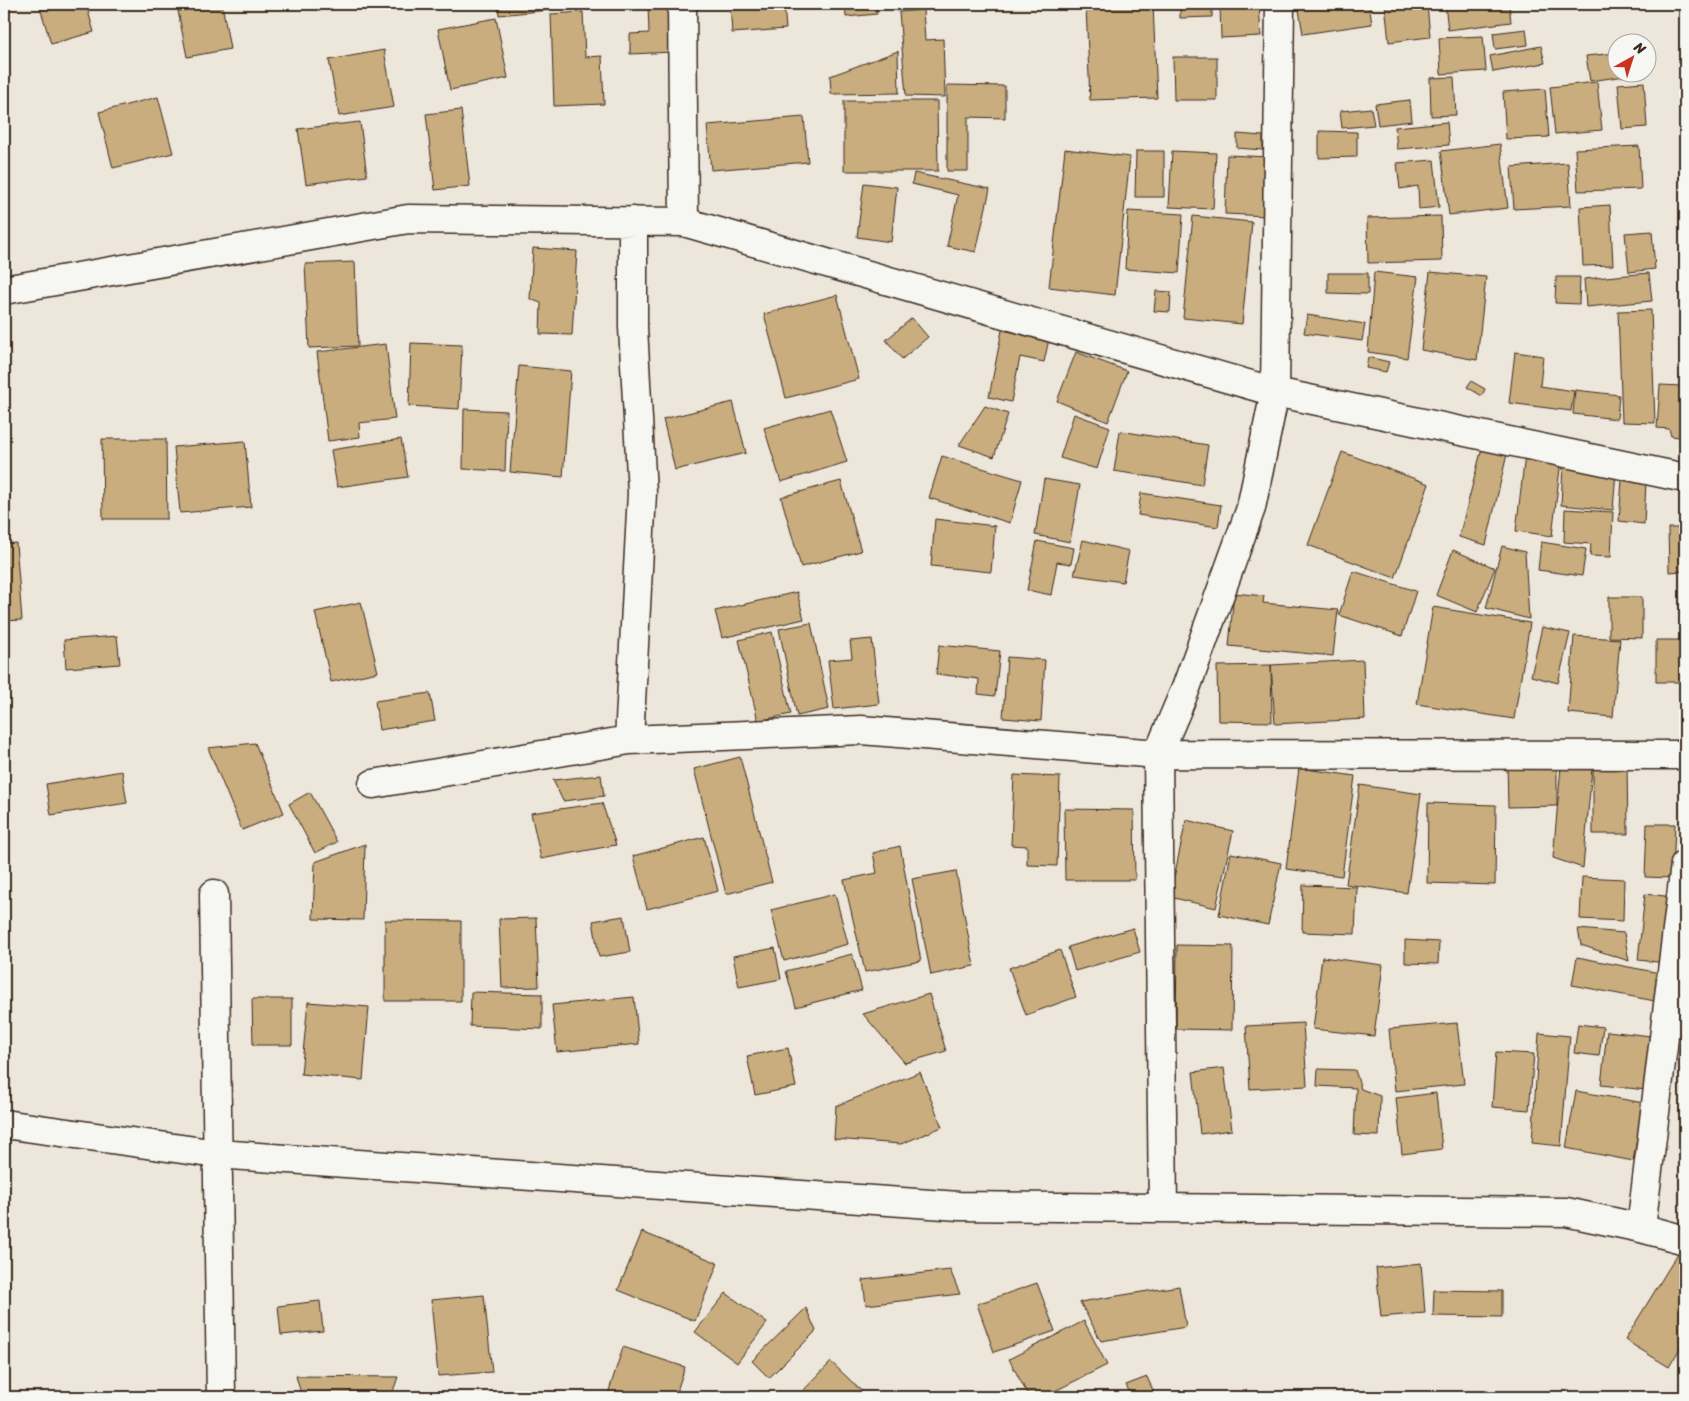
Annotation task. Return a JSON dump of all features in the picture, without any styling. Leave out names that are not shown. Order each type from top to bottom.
[{"type":"street","points":[[682,4],[684,222]]},
{"type":"street","points":[[1163,1208],[1158,754],[1186,688],[1251,508],[1275,392],[1280,4]]},
{"type":"street","points":[[4,290],[408,219],[684,222],[1275,392],[1685,478]]},
{"type":"street","points":[[629,740],[642,493],[633,327],[633,221]]},
{"type":"street","points":[[373,784],[629,740],[861,730],[1158,754],[1685,755]]},
{"type":"street","points":[[1641,1228],[1685,864]]},
{"type":"street","points":[[214,894],[220,1397]]},
{"type":"street","points":[[4,1124],[218,1154],[959,1206],[1566,1212],[1641,1228],[1685,1240]]},
{"type":"building","points":[[39,4],[86,4],[94,32],[51,44]]},
{"type":"building","points":[[222,4],[230,49],[187,57],[178,11]]},
{"type":"building","points":[[498,4],[549,4],[549,10],[499,15]]},
{"type":"building","points":[[673,4],[674,52],[630,54],[630,34],[649,33],[648,5]]},
{"type":"building","points":[[730,4],[784,4],[786,29],[732,33]]},
{"type":"building","points":[[845,4],[876,4],[877,14],[846,17]]},
{"type":"building","points":[[879,4],[934,4],[880,8]]},
{"type":"building","points":[[1153,4],[1157,98],[1090,100],[1086,6]]},
{"type":"building","points":[[1180,4],[1212,4],[1212,17],[1180,18]]},
{"type":"building","points":[[1220,4],[1259,4],[1261,36],[1221,38]]},
{"type":"building","points":[[1298,4],[1369,4],[1372,24],[1303,34]]},
{"type":"building","points":[[1385,4],[1427,4],[1430,37],[1389,42]]},
{"type":"building","points":[[1445,4],[1509,4],[1511,22],[1448,30]]},
{"type":"building","points":[[923,10],[925,40],[943,39],[945,97],[906,96],[899,12]]},
{"type":"building","points":[[583,12],[585,57],[602,56],[604,104],[554,106],[551,14]]},
{"type":"building","points":[[496,18],[508,78],[450,90],[438,29]]},
{"type":"building","points":[[1526,29],[1528,45],[1495,49],[1493,33]]},
{"type":"building","points":[[1483,36],[1486,71],[1441,74],[1439,38]]},
{"type":"building","points":[[1541,46],[1545,63],[1493,72],[1490,56]]},
{"type":"building","points":[[384,50],[394,107],[339,116],[329,60]]},
{"type":"building","points":[[898,51],[899,93],[831,94],[830,76]]},
{"type":"building","points":[[1606,54],[1606,79],[1590,81],[1586,56]]},
{"type":"building","points":[[1173,57],[1217,57],[1217,100],[1174,100]]},
{"type":"building","points":[[1454,77],[1456,115],[1431,116],[1430,78]]},
{"type":"building","points":[[1597,82],[1602,130],[1555,134],[1550,87]]},
{"type":"building","points":[[1644,82],[1647,127],[1622,129],[1618,84]]},
{"type":"building","points":[[947,85],[1005,86],[1005,118],[968,117],[968,171],[947,171]]},
{"type":"building","points":[[1545,89],[1549,137],[1506,139],[1503,92]]},
{"type":"building","points":[[158,97],[173,153],[113,168],[99,112]]},
{"type":"building","points":[[1410,100],[1412,121],[1378,125],[1375,104]]},
{"type":"building","points":[[844,101],[937,101],[938,171],[844,171]]},
{"type":"building","points":[[1371,108],[1374,125],[1342,128],[1340,111]]},
{"type":"building","points":[[461,110],[470,186],[435,190],[426,114]]},
{"type":"building","points":[[804,117],[808,162],[711,170],[707,125]]},
{"type":"building","points":[[360,122],[367,176],[306,184],[298,129]]},
{"type":"building","points":[[1447,122],[1449,145],[1397,149],[1395,127]]},
{"type":"building","points":[[1319,131],[1357,132],[1357,157],[1319,158]]},
{"type":"building","points":[[1237,134],[1263,136],[1263,150],[1237,148]]},
{"type":"building","points":[[1500,144],[1508,208],[1449,215],[1441,151]]},
{"type":"building","points":[[1639,146],[1641,189],[1578,191],[1575,149]]},
{"type":"building","points":[[1065,149],[1130,157],[1115,295],[1049,287]]},
{"type":"building","points":[[1136,151],[1164,151],[1164,197],[1135,197]]},
{"type":"building","points":[[1172,151],[1216,153],[1213,209],[1169,207]]},
{"type":"building","points":[[1227,155],[1269,157],[1267,216],[1225,214]]},
{"type":"building","points":[[1434,160],[1439,207],[1419,209],[1418,186],[1400,189],[1397,163]]},
{"type":"building","points":[[1568,163],[1571,206],[1514,209],[1511,167]]},
{"type":"building","points":[[914,173],[990,189],[976,252],[947,246],[958,195],[912,184]]},
{"type":"building","points":[[864,183],[897,187],[891,242],[857,237]]},
{"type":"building","points":[[1610,205],[1613,265],[1583,266],[1580,207]]},
{"type":"building","points":[[1128,211],[1183,214],[1179,273],[1125,269]]},
{"type":"building","points":[[1193,216],[1252,222],[1242,324],[1183,318]]},
{"type":"building","points":[[1441,216],[1442,261],[1368,263],[1367,218]]},
{"type":"building","points":[[1652,231],[1655,269],[1629,272],[1625,233]]},
{"type":"building","points":[[533,248],[577,251],[572,335],[540,334],[541,303],[530,299]]},
{"type":"building","points":[[355,262],[358,346],[309,348],[305,264]]},
{"type":"building","points":[[1374,272],[1418,277],[1407,358],[1368,352]]},
{"type":"building","points":[[1430,272],[1486,277],[1477,360],[1421,350]]},
{"type":"building","points":[[1328,273],[1368,273],[1368,294],[1328,293]]},
{"type":"building","points":[[1649,273],[1652,301],[1586,307],[1584,279]]},
{"type":"building","points":[[1556,277],[1580,277],[1579,304],[1555,303]]},
{"type":"building","points":[[1156,291],[1171,292],[1170,312],[1154,311]]},
{"type":"building","points":[[837,295],[859,379],[786,398],[764,314]]},
{"type":"building","points":[[1651,310],[1655,423],[1622,422],[1618,311]]},
{"type":"building","points":[[1307,315],[1365,324],[1362,341],[1304,333]]},
{"type":"building","points":[[912,318],[928,337],[902,359],[886,340]]},
{"type":"building","points":[[1002,330],[1049,339],[1044,362],[1020,357],[1011,402],[989,397]]},
{"type":"building","points":[[411,343],[462,345],[459,409],[409,406]]},
{"type":"building","points":[[386,344],[395,419],[359,423],[360,437],[328,441],[317,352]]},
{"type":"building","points":[[1076,352],[1127,371],[1108,422],[1057,401]]},
{"type":"building","points":[[1515,352],[1543,356],[1540,386],[1574,391],[1571,411],[1509,403]]},
{"type":"building","points":[[1368,357],[1389,362],[1386,372],[1366,368]]},
{"type":"building","points":[[519,366],[571,371],[563,477],[510,472]]},
{"type":"building","points":[[1471,381],[1485,389],[1482,396],[1467,387]]},
{"type":"building","points":[[1660,385],[1682,386],[1679,437],[1671,436],[1669,429],[1657,428]]},
{"type":"building","points":[[1575,390],[1619,395],[1617,419],[1573,414]]},
{"type":"building","points":[[733,402],[746,453],[675,470],[663,419]]},
{"type":"building","points":[[985,406],[1008,414],[994,457],[959,445]]},
{"type":"building","points":[[464,409],[507,411],[505,471],[463,469]]},
{"type":"building","points":[[830,409],[847,462],[781,482],[764,428]]},
{"type":"building","points":[[1074,414],[1110,427],[1097,469],[1060,458]]},
{"type":"building","points":[[1120,431],[1208,445],[1202,485],[1114,471]]},
{"type":"building","points":[[102,439],[166,439],[167,519],[103,519]]},
{"type":"building","points":[[401,439],[408,477],[337,487],[331,450]]},
{"type":"building","points":[[245,441],[251,507],[180,513],[174,447]]},
{"type":"building","points":[[1482,448],[1507,454],[1486,545],[1459,537]]},
{"type":"building","points":[[1342,452],[1429,484],[1395,578],[1308,545]]},
{"type":"building","points":[[1525,455],[1561,460],[1552,536],[1516,531]]},
{"type":"building","points":[[942,456],[1022,480],[1010,523],[929,498]]},
{"type":"building","points":[[1563,466],[1616,471],[1613,510],[1561,505]]},
{"type":"building","points":[[1044,479],[1080,485],[1070,542],[1035,535]]},
{"type":"building","points":[[1622,480],[1646,482],[1644,524],[1619,521]]},
{"type":"building","points":[[841,481],[861,551],[801,567],[781,497]]},
{"type":"building","points":[[1141,493],[1221,505],[1218,527],[1138,515]]},
{"type":"building","points":[[1565,509],[1613,512],[1611,557],[1590,556],[1591,544],[1564,542]]},
{"type":"building","points":[[935,519],[995,526],[991,572],[931,566]]},
{"type":"building","points":[[1668,528],[1685,528],[1685,571],[1669,572]]},
{"type":"building","points":[[1083,540],[1129,551],[1123,582],[1074,575]]},
{"type":"building","points":[[1037,541],[1074,548],[1071,564],[1057,562],[1051,595],[1027,590]]},
{"type":"building","points":[[1541,542],[1586,549],[1582,576],[1538,570]]},
{"type":"building","points":[[16,543],[22,620],[4,621],[4,544]]},
{"type":"building","points":[[1502,546],[1525,552],[1529,619],[1486,608]]},
{"type":"building","points":[[1453,550],[1495,568],[1477,612],[1436,595]]},
{"type":"building","points":[[1353,571],[1416,591],[1402,636],[1339,615]]},
{"type":"building","points":[[797,592],[804,619],[722,638],[715,611]]},
{"type":"building","points":[[1234,593],[1264,596],[1263,603],[1338,610],[1333,656],[1229,646]]},
{"type":"building","points":[[1609,597],[1642,597],[1642,638],[1609,637]]},
{"type":"building","points":[[361,602],[378,672],[331,682],[315,612]]},
{"type":"building","points":[[1433,607],[1530,623],[1514,719],[1417,704]]},
{"type":"building","points":[[811,623],[829,709],[797,716],[779,629]]},
{"type":"building","points":[[1542,627],[1570,633],[1558,683],[1531,676]]},
{"type":"building","points":[[772,632],[791,714],[758,721],[739,640]]},
{"type":"building","points":[[117,636],[120,664],[66,668],[64,640]]},
{"type":"building","points":[[1574,636],[1620,639],[1613,717],[1568,713]]},
{"type":"building","points":[[872,639],[879,704],[834,709],[828,660],[852,658],[850,641]]},
{"type":"building","points":[[1656,640],[1680,640],[1681,682],[1656,682]]},
{"type":"building","points":[[939,645],[1000,651],[995,696],[978,694],[979,679],[936,674]]},
{"type":"building","points":[[1007,657],[1045,660],[1041,721],[1003,718]]},
{"type":"building","points":[[1363,660],[1365,719],[1275,724],[1271,665]]},
{"type":"building","points":[[1271,665],[1272,722],[1218,721],[1217,666]]},
{"type":"building","points":[[430,693],[435,721],[379,730],[375,701]]},
{"type":"building","points":[[255,743],[284,813],[242,830],[208,748]]},
{"type":"building","points":[[740,757],[772,882],[726,894],[694,769]]},
{"type":"building","points":[[1557,762],[1557,806],[1508,807],[1507,763]]},
{"type":"building","points":[[1593,765],[1627,765],[1628,834],[1593,834]]},
{"type":"building","points":[[1561,766],[1592,768],[1583,868],[1553,858]]},
{"type":"building","points":[[1299,768],[1355,776],[1342,876],[1286,869]]},
{"type":"building","points":[[122,771],[127,803],[51,815],[46,784]]},
{"type":"building","points":[[601,775],[604,796],[563,801],[553,780]]},
{"type":"building","points":[[1014,775],[1060,777],[1057,866],[1027,865],[1027,846],[1011,845]]},
{"type":"building","points":[[1360,785],[1421,794],[1407,893],[1346,884]]},
{"type":"building","points":[[310,792],[337,842],[315,853],[289,804]]},
{"type":"building","points":[[602,803],[616,845],[541,859],[531,813]]},
{"type":"building","points":[[1428,803],[1496,805],[1495,885],[1427,883]]},
{"type":"building","points":[[1064,809],[1134,810],[1135,880],[1065,880]]},
{"type":"building","points":[[1186,820],[1233,831],[1216,908],[1170,897]]},
{"type":"building","points":[[1647,824],[1675,824],[1673,878],[1645,877]]},
{"type":"building","points":[[704,837],[718,891],[647,909],[633,856]]},
{"type":"building","points":[[365,844],[363,920],[313,919],[315,862]]},
{"type":"building","points":[[900,846],[921,961],[865,972],[844,880],[877,873],[873,853]]},
{"type":"building","points":[[1231,853],[1281,863],[1268,925],[1219,915]]},
{"type":"building","points":[[956,871],[974,966],[931,975],[912,879]]},
{"type":"building","points":[[1582,877],[1624,879],[1623,921],[1580,919]]},
{"type":"building","points":[[1303,885],[1357,887],[1355,934],[1302,932]]},
{"type":"building","points":[[835,894],[848,944],[784,961],[771,910]]},
{"type":"building","points":[[1645,894],[1675,897],[1667,963],[1638,960]]},
{"type":"building","points":[[624,916],[630,952],[599,957],[593,921]]},
{"type":"building","points":[[536,918],[539,987],[502,988],[499,919]]},
{"type":"building","points":[[385,920],[461,921],[461,1001],[385,1001]]},
{"type":"building","points":[[1133,928],[1140,952],[1075,971],[1068,947]]},
{"type":"building","points":[[1578,929],[1624,933],[1629,961],[1581,945]]},
{"type":"building","points":[[1405,940],[1439,942],[1438,964],[1405,963]]},
{"type":"building","points":[[1177,945],[1233,946],[1232,1030],[1176,1029]]},
{"type":"building","points":[[775,948],[781,979],[739,987],[733,956]]},
{"type":"building","points":[[1060,950],[1076,997],[1026,1015],[1009,968]]},
{"type":"building","points":[[852,954],[862,990],[796,1007],[786,971]]},
{"type":"building","points":[[1322,957],[1383,965],[1374,1036],[1313,1029]]},
{"type":"building","points":[[1577,957],[1665,974],[1660,1002],[1572,985]]},
{"type":"building","points":[[471,992],[542,994],[542,1029],[470,1026]]},
{"type":"building","points":[[929,994],[946,1051],[905,1063],[863,1014]]},
{"type":"building","points":[[634,997],[639,1044],[557,1052],[552,1005]]},
{"type":"building","points":[[252,999],[292,999],[292,1045],[253,1045]]},
{"type":"building","points":[[308,1002],[369,1007],[363,1080],[301,1074]]},
{"type":"building","points":[[1303,1023],[1307,1086],[1250,1089],[1246,1026]]},
{"type":"building","points":[[1457,1023],[1464,1084],[1395,1091],[1389,1029]]},
{"type":"building","points":[[1578,1024],[1603,1027],[1599,1056],[1574,1053]]},
{"type":"building","points":[[1607,1031],[1651,1036],[1646,1090],[1601,1085]]},
{"type":"building","points":[[1539,1033],[1570,1036],[1561,1146],[1532,1143]]},
{"type":"building","points":[[788,1048],[796,1087],[755,1095],[747,1056]]},
{"type":"building","points":[[1496,1052],[1534,1054],[1529,1110],[1492,1107]]},
{"type":"building","points":[[1224,1068],[1232,1130],[1200,1134],[1193,1072]]},
{"type":"building","points":[[1318,1069],[1355,1070],[1361,1089],[1380,1096],[1379,1136],[1354,1135],[1356,1088],[1317,1086]]},
{"type":"building","points":[[920,1072],[942,1127],[901,1144],[834,1139],[836,1106]]},
{"type":"building","points":[[1576,1091],[1644,1103],[1633,1161],[1566,1148]]},
{"type":"building","points":[[1436,1093],[1442,1149],[1402,1154],[1396,1098]]},
{"type":"building","points":[[642,1232],[718,1263],[695,1321],[618,1290]]},
{"type":"building","points":[[1683,1245],[1685,1246],[1685,1340],[1669,1367],[1625,1340]]},
{"type":"building","points":[[1421,1263],[1425,1313],[1381,1317],[1376,1268]]},
{"type":"building","points":[[950,1270],[960,1294],[866,1305],[863,1280]]},
{"type":"building","points":[[1037,1283],[1055,1331],[994,1352],[977,1304]]},
{"type":"building","points":[[1179,1286],[1186,1327],[1101,1341],[1080,1302]]},
{"type":"building","points":[[1434,1290],[1502,1291],[1502,1317],[1433,1316]]},
{"type":"building","points":[[726,1293],[767,1323],[737,1363],[695,1332]]},
{"type":"building","points":[[484,1295],[492,1372],[438,1376],[431,1300]]},
{"type":"building","points":[[320,1301],[323,1331],[281,1335],[278,1306]]},
{"type":"building","points":[[806,1308],[816,1331],[769,1378],[752,1361]]},
{"type":"building","points":[[1084,1321],[1107,1365],[1043,1397],[1029,1397],[1009,1359]]},
{"type":"building","points":[[623,1347],[685,1367],[675,1397],[607,1397]]},
{"type":"building","points":[[831,1362],[868,1397],[797,1397]]},
{"type":"building","points":[[296,1376],[398,1377],[391,1397],[302,1397]]},
{"type":"building","points":[[1147,1377],[1156,1397],[1132,1397],[1126,1385]]},
{"type":"building","points":[[1011,1391],[1014,1397],[996,1397]]}]
